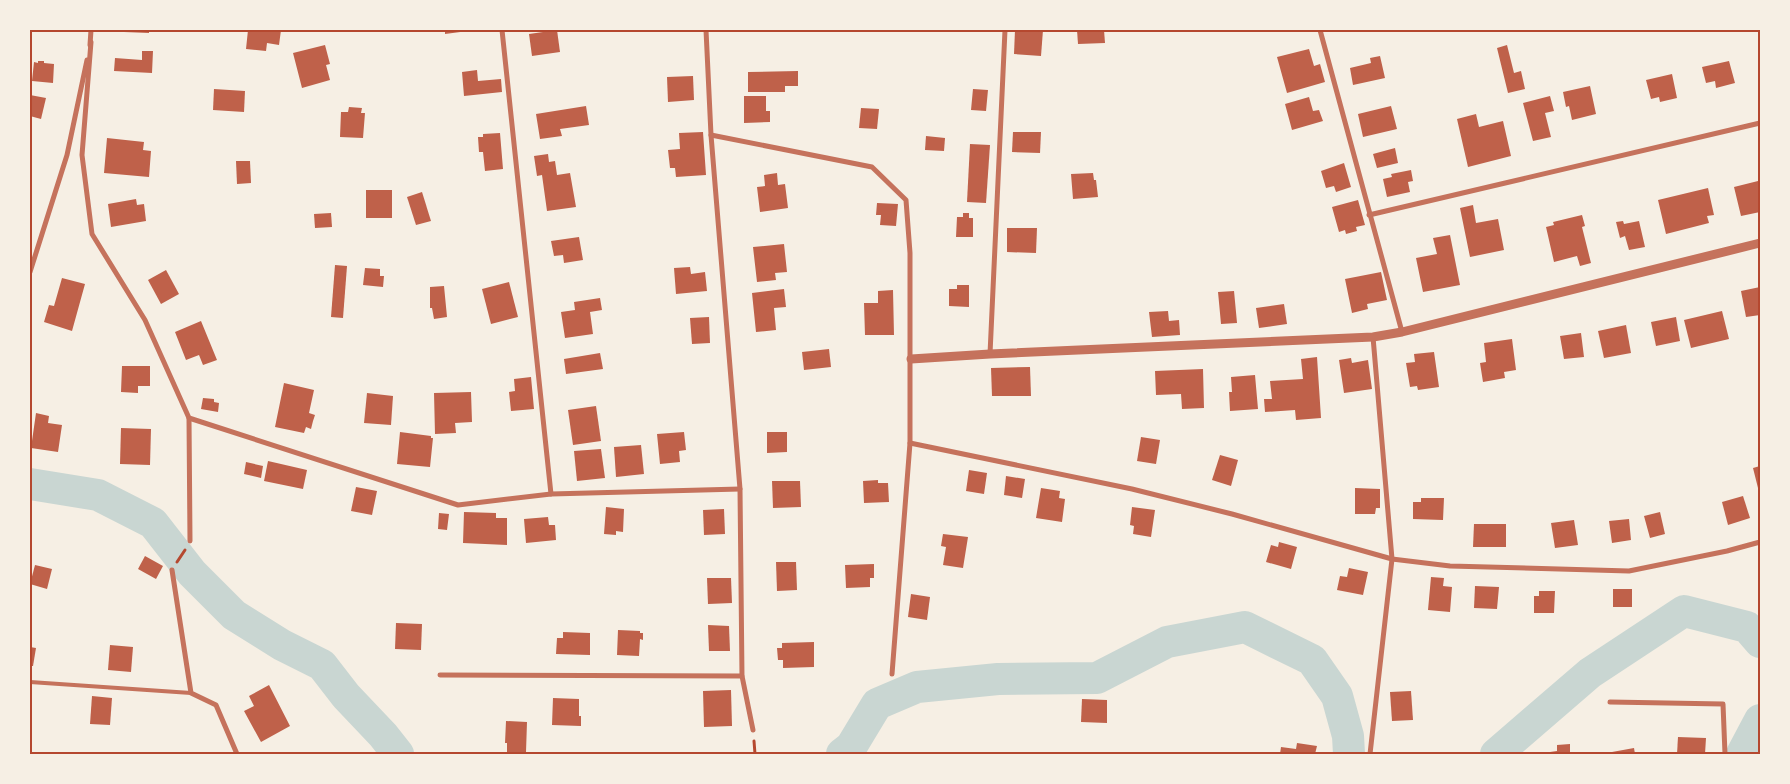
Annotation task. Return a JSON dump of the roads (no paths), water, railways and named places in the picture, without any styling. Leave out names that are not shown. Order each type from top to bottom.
[{"type":"street","points":[[91,30],[82,155],[92,234],[145,320],[189,418],[190,541]]},
{"type":"street","points":[[502,30],[551,494]]},
{"type":"street","points":[[706,30],[711,136],[740,488],[742,676],[753,730]]},
{"type":"street","points":[[990,354],[1005,30]]},
{"type":"street","points":[[1320,30],[1402,332]]},
{"type":"street","points":[[30,272],[67,155],[91,42]]},
{"type":"street","points":[[1369,215],[1760,123]]},
{"type":"street","points":[[711,136],[872,167],[906,200],[910,253],[910,443],[892,674]]},
{"type":"street","points":[[911,359],[1373,337],[1402,332],[1760,243]]},
{"type":"street","points":[[1370,754],[1392,559],[1373,337]]},
{"type":"street","points":[[189,418],[458,505],[551,494],[740,488]]},
{"type":"street","points":[[910,443],[1132,489],[1232,514],[1392,559],[1450,566],[1629,571],[1727,551],[1760,542]]},
{"type":"street","points":[[172,570],[191,693],[216,706],[237,754]]},
{"type":"street","points":[[440,675],[742,676]]},
{"type":"street","points":[[1610,702],[1723,704],[1725,754]]},
{"type":"lane","points":[[30,682],[191,693]]},
{"type":"waterway","points":[[30,484],[98,495],[153,523],[192,573],[234,615],[282,645],[322,665],[346,696],[383,735],[398,754]]},
{"type":"waterway","points":[[1496,754],[1590,673],[1684,611],[1747,627],[1760,642]]},
{"type":"waterway","points":[[842,754],[851,747],[877,704],[917,687],[998,679],[1097,678],[1167,642],[1245,627],[1312,660],[1337,696],[1348,736],[1349,754]]},
{"type":"waterway","points":[[1742,754],[1760,720]]}]
